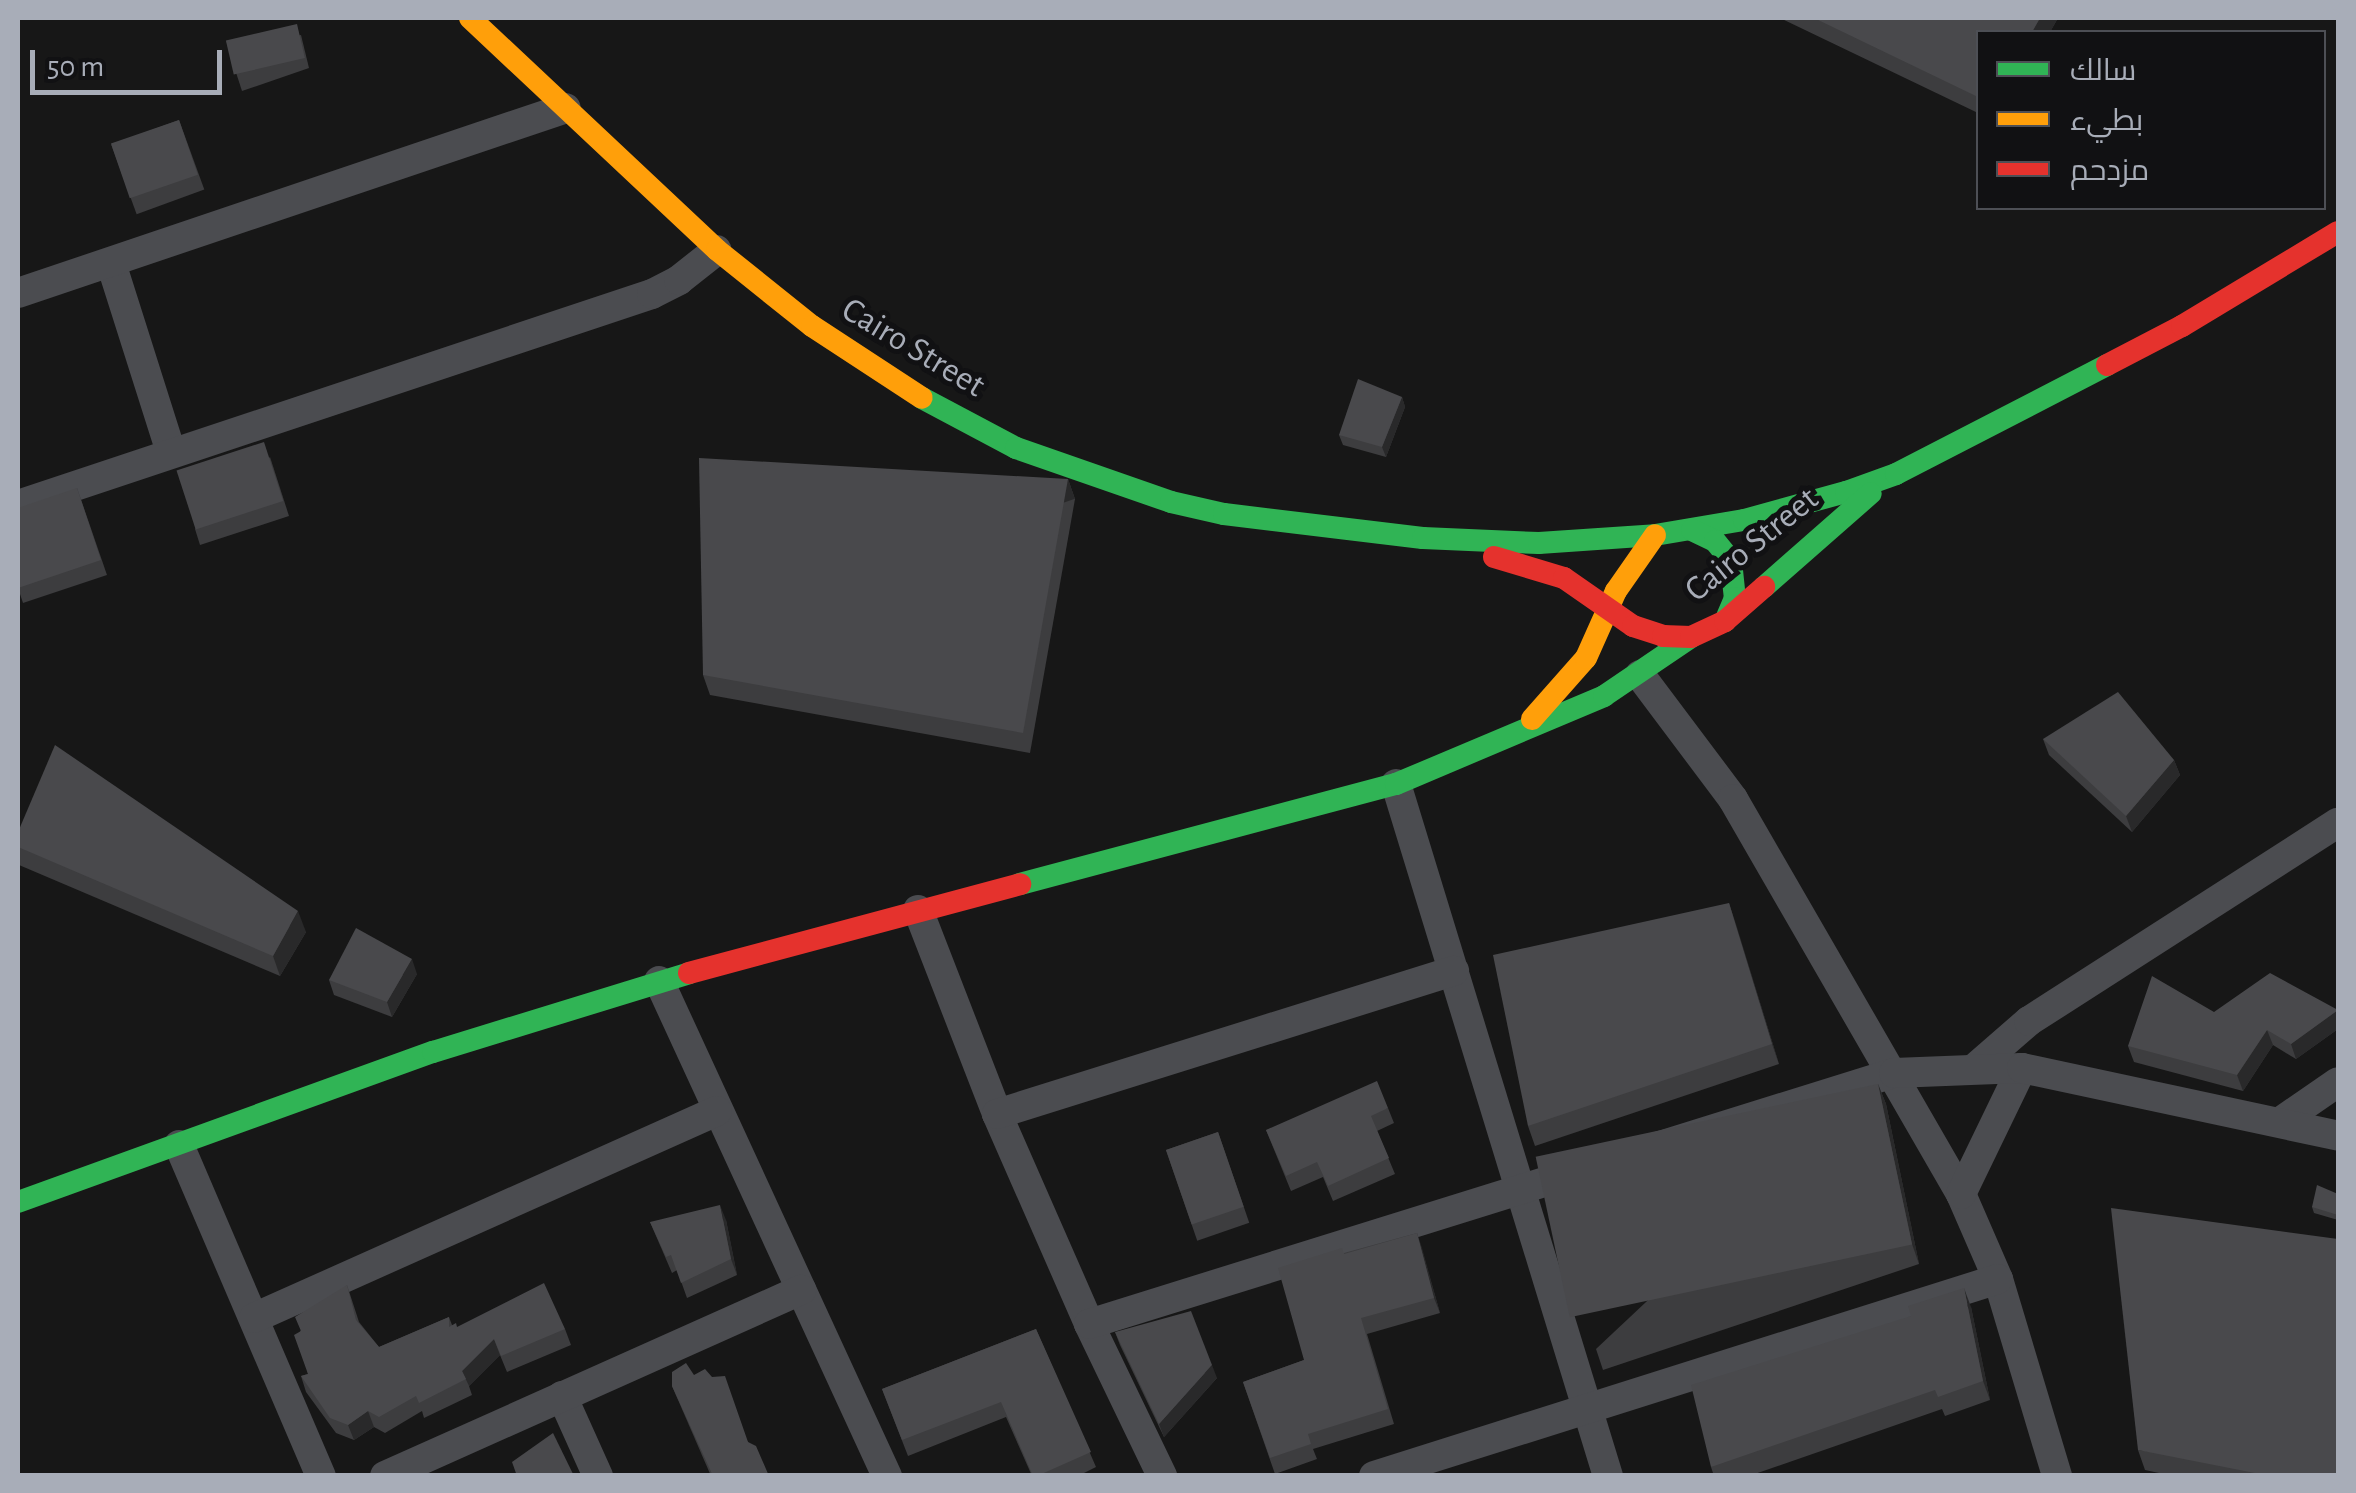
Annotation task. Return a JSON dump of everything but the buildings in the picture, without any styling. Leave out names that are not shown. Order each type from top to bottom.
[{"type":"main road","name":"Cairo Street","points":[[470,18],[716,250],[866,364],[1016,448],[1127,489],[1224,514],[1423,538],[1539,543],[1692,530],[1795,507],[1896,474],[2182,326],[2338,232]]},
{"type":"main road","name":"Cairo Street","points":[[1423,538],[1549,572],[1648,632],[1691,636],[1725,622],[1830,526],[1896,474]]},
{"type":"main road","points":[[1692,530],[1724,550],[1735,573],[1735,598],[1725,622]]},
{"type":"main road","points":[[1512,734],[1570,681],[1586,658],[1633,562],[1655,535]]},
{"type":"main road","points":[[18,1202],[434,1052],[659,982],[1396,784],[1604,696],[1640,675],[1691,636]]},
{"type":"street","points":[[18,293],[566,108]]},
{"type":"street","points":[[18,505],[652,294],[679,280],[716,250]]},
{"type":"street","points":[[111,263],[171,452]]},
{"type":"street","points":[[1640,675],[1733,799],[1961,1194],[1998,1279],[2057,1476]]},
{"type":"street","points":[[1396,784],[1608,1476]]},
{"type":"street","points":[[1976,1066],[2029,1022],[2338,823]]},
{"type":"street","points":[[918,910],[997,1114],[1088,1324],[1162,1476]]},
{"type":"street","points":[[997,1114],[1454,971]]},
{"type":"street","points":[[659,982],[887,1476]]},
{"type":"street","points":[[1088,1324],[1894,1073],[1976,1066],[2022,1068],[2338,1136]]},
{"type":"street","points":[[1961,1194],[2022,1068]]},
{"type":"street","points":[[2280,1122],[2338,1082]]},
{"type":"street","points":[[254,1318],[718,1111]]},
{"type":"street","points":[[180,1146],[321,1476]]},
{"type":"street","points":[[1374,1476],[1998,1279]]},
{"type":"street","points":[[385,1476],[801,1290]]},
{"type":"street","points":[[562,1396],[598,1476]]},
{"type":"traffic: fast","points":[[922,398],[1016,448],[1171,502],[1224,514],[1423,538],[1539,543],[1655,535],[1744,520],[1846,492],[1896,474],[2107,365]]},
{"type":"traffic: fast","points":[[1764,587],[1871,493]]},
{"type":"traffic: fast","points":[[1692,530],[1715,541],[1731,561],[1735,598],[1725,621]]},
{"type":"traffic: fast","points":[[1020,884],[1396,784],[1604,696],[1691,637]]},
{"type":"traffic: fast","points":[[18,1202],[433,1052],[689,973]]},
{"type":"traffic: slow","points":[[470,18],[717,250],[812,326],[922,398]]},
{"type":"traffic: slow","points":[[1532,719],[1586,658],[1616,591],[1655,535]]},
{"type":"traffic: jam","points":[[2107,365],[2182,326],[2338,232]]},
{"type":"traffic: jam","points":[[1494,557],[1564,578],[1633,626],[1663,636],[1691,637],[1725,621],[1764,587]]},
{"type":"traffic: jam","points":[[689,973],[1020,884]]}]
